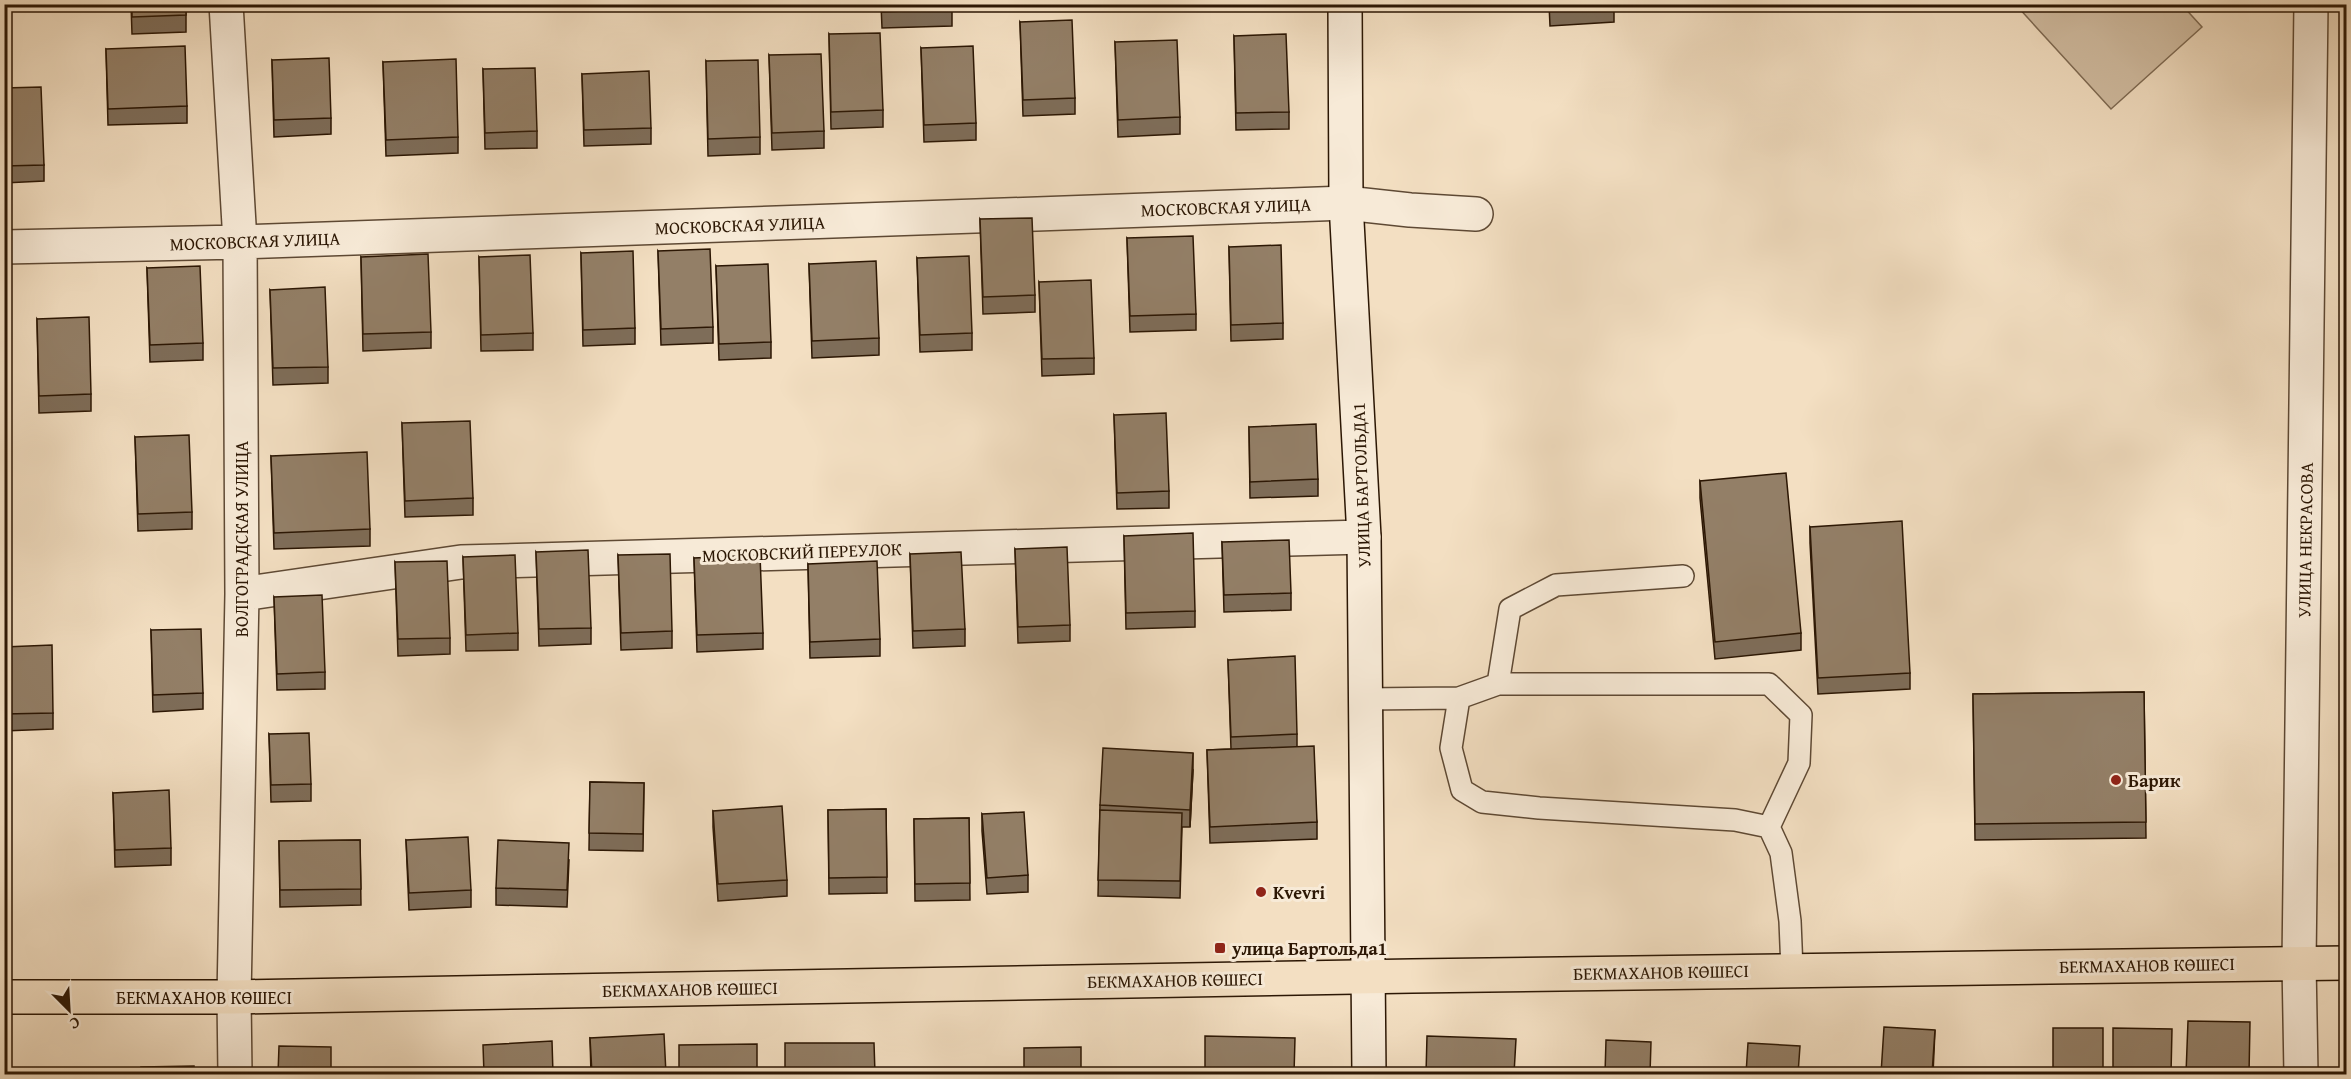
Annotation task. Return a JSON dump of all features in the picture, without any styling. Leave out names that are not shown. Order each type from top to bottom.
[{"type":"main road","name":"БЕКМАХАНОВ КӨШЕСІ","points":[[4,997],[234,998],[1367,976],[2346,963]]},
{"type":"street","name":"ВОЛГОГРАДСКАЯ УЛИЦА","points":[[226,4],[240,242],[242,594],[234,998],[235,1074]]},
{"type":"street","name":"УЛИЦА БАРТОЛЬДА1","points":[[1345,4],[1346,203],[1364,537],[1369,1074]]},
{"type":"street","name":"УЛИЦА НЕКРАСОВА","points":[[2301,1074],[2300,963],[2311,4]]},
{"type":"street","name":"МОСКОВСКАЯ УЛИЦА","points":[[4,247],[240,242],[1346,203],[1410,210],[1476,213]]},
{"type":"street","name":"МОСКОВСКИЙ ПЕРЕУЛОК","points":[[242,594],[461,561],[1364,537]]},
{"type":"lane","points":[[1498,684],[1510,609],[1556,585],[1683,576]]},
{"type":"lane","points":[[1365,699],[1459,699],[1498,684],[1769,684],[1801,715],[1799,763],[1769,827],[1781,853],[1790,921],[1792,970]]},
{"type":"lane","points":[[1459,699],[1451,748],[1462,790],[1482,802],[1539,808],[1735,820],[1769,827]]},
{"type":"shaded area","points":[[2016,5],[2182,5],[2202,27],[2111,109]]},
{"type":"building","points":[[132,4],[186,4],[186,15],[132,17]]},
{"type":"building","points":[[882,4],[952,4],[952,9],[882,12]]},
{"type":"building","points":[[1549,4],[1614,4],[1614,5],[1550,9]]},
{"type":"building","points":[[1072,20],[1075,98],[1023,100],[1020,22]]},
{"type":"building","points":[[880,33],[883,110],[831,112],[829,34]]},
{"type":"building","points":[[1286,34],[1289,112],[1236,113],[1234,36]]},
{"type":"building","points":[[1177,40],[1180,117],[1118,120],[1115,42]]},
{"type":"building","points":[[185,46],[187,106],[108,109],[106,49]]},
{"type":"building","points":[[973,46],[976,123],[924,125],[921,48]]},
{"type":"building","points":[[821,54],[824,131],[772,133],[769,55]]},
{"type":"building","points":[[329,58],[331,118],[274,120],[272,60]]},
{"type":"building","points":[[456,59],[458,137],[386,140],[383,62]]},
{"type":"building","points":[[758,60],[760,137],[708,139],[706,61]]},
{"type":"building","points":[[535,68],[537,131],[485,133],[483,69]]},
{"type":"building","points":[[649,71],[651,128],[584,130],[582,74]]},
{"type":"building","points":[[41,87],[44,165],[4,166],[4,88]]},
{"type":"building","points":[[1032,218],[1035,295],[983,297],[980,219]]},
{"type":"building","points":[[1193,236],[1196,314],[1130,316],[1127,238]]},
{"type":"building","points":[[1281,245],[1283,323],[1231,325],[1229,247]]},
{"type":"building","points":[[710,249],[713,327],[661,329],[658,251]]},
{"type":"building","points":[[633,251],[635,328],[583,330],[581,253]]},
{"type":"building","points":[[428,254],[431,332],[363,334],[361,257]]},
{"type":"building","points":[[530,255],[533,333],[481,335],[479,257]]},
{"type":"building","points":[[969,256],[972,333],[920,335],[917,258]]},
{"type":"building","points":[[876,261],[879,338],[812,341],[809,264]]},
{"type":"building","points":[[768,264],[771,342],[719,344],[716,266]]},
{"type":"building","points":[[200,266],[203,343],[150,345],[147,268]]},
{"type":"building","points":[[1091,280],[1094,358],[1042,359],[1039,282]]},
{"type":"building","points":[[325,287],[328,367],[273,368],[270,290]]},
{"type":"building","points":[[89,317],[91,394],[39,396],[37,319]]},
{"type":"building","points":[[1166,413],[1169,491],[1117,493],[1114,415]]},
{"type":"building","points":[[470,421],[473,498],[405,501],[402,423]]},
{"type":"building","points":[[1316,424],[1318,479],[1250,482],[1249,427]]},
{"type":"building","points":[[189,435],[192,512],[138,514],[135,437]]},
{"type":"building","points":[[367,452],[370,529],[274,533],[271,456]]},
{"type":"building","points":[[1786,473],[1801,633],[1715,642],[1700,481]]},
{"type":"building","points":[[1902,521],[1910,673],[1818,678],[1810,527]]},
{"type":"building","points":[[1193,533],[1195,611],[1126,613],[1124,536]]},
{"type":"building","points":[[1289,540],[1291,593],[1224,595],[1222,542]]},
{"type":"building","points":[[1067,547],[1070,625],[1018,627],[1015,549]]},
{"type":"building","points":[[588,550],[591,628],[539,629],[536,552]]},
{"type":"building","points":[[961,552],[965,629],[913,631],[910,554]]},
{"type":"building","points":[[670,554],[672,631],[621,633],[618,555]]},
{"type":"building","points":[[515,555],[518,633],[466,635],[463,557]]},
{"type":"building","points":[[760,555],[763,633],[697,635],[694,558]]},
{"type":"building","points":[[447,561],[450,638],[398,639],[395,562]]},
{"type":"building","points":[[877,561],[880,639],[810,642],[808,564]]},
{"type":"building","points":[[322,595],[325,672],[277,674],[274,597]]},
{"type":"building","points":[[201,629],[203,693],[153,695],[151,630]]},
{"type":"building","points":[[52,645],[53,713],[4,714],[4,647]]},
{"type":"building","points":[[1295,656],[1297,734],[1231,737],[1228,660]]},
{"type":"building","points":[[2144,692],[2146,822],[1975,824],[1973,694]]},
{"type":"building","points":[[309,733],[311,784],[271,785],[269,734]]},
{"type":"building","points":[[1314,746],[1317,822],[1210,827],[1207,750]]},
{"type":"building","points":[[1103,748],[1193,753],[1190,810],[1100,805]]},
{"type":"building","points":[[590,782],[644,783],[643,834],[589,833]]},
{"type":"building","points":[[169,790],[171,848],[115,850],[113,793]]},
{"type":"building","points":[[782,806],[787,880],[718,884],[713,811]]},
{"type":"building","points":[[886,809],[887,877],[829,878],[828,810]]},
{"type":"building","points":[[1100,810],[1182,813],[1180,881],[1098,880]]},
{"type":"building","points":[[1024,812],[1028,875],[987,878],[982,814]]},
{"type":"building","points":[[969,818],[970,883],[915,884],[914,819]]},
{"type":"building","points":[[468,837],[471,890],[409,893],[406,840]]},
{"type":"building","points":[[360,840],[361,889],[280,890],[279,841]]},
{"type":"building","points":[[498,840],[569,843],[567,890],[496,888]]},
{"type":"building","points":[[2188,1021],[2250,1022],[2249,1074],[2186,1074]]},
{"type":"building","points":[[1884,1027],[1935,1030],[1932,1074],[1881,1074]]},
{"type":"building","points":[[2053,1028],[2103,1028],[2103,1074],[2053,1074]]},
{"type":"building","points":[[2113,1028],[2172,1029],[2171,1074],[2113,1074]]},
{"type":"building","points":[[664,1034],[666,1074],[592,1074],[590,1038]]},
{"type":"building","points":[[1205,1036],[1295,1038],[1294,1074],[1205,1074]]},
{"type":"building","points":[[1427,1036],[1516,1039],[1514,1074],[1426,1074]]},
{"type":"building","points":[[1606,1040],[1651,1042],[1650,1074],[1605,1074]]},
{"type":"building","points":[[552,1041],[553,1074],[484,1074],[483,1045]]},
{"type":"building","points":[[785,1043],[874,1043],[875,1074],[785,1074]]},
{"type":"building","points":[[1748,1043],[1800,1046],[1798,1074],[1746,1074]]},
{"type":"building","points":[[757,1044],[757,1074],[679,1074],[679,1045]]},
{"type":"building","points":[[279,1046],[331,1047],[331,1074],[278,1074]]},
{"type":"building","points":[[1081,1047],[1081,1074],[1024,1074],[1024,1048]]},
{"type":"building","points":[[194,1066],[194,1074],[142,1074],[141,1067]]},
{"type":"place","name":"Барик","points":[[2116,780]]},
{"type":"place","name":"Kvevri","points":[[1261,892]]},
{"type":"place","name":"улица Бартольда1","points":[[1220,948]]}]
